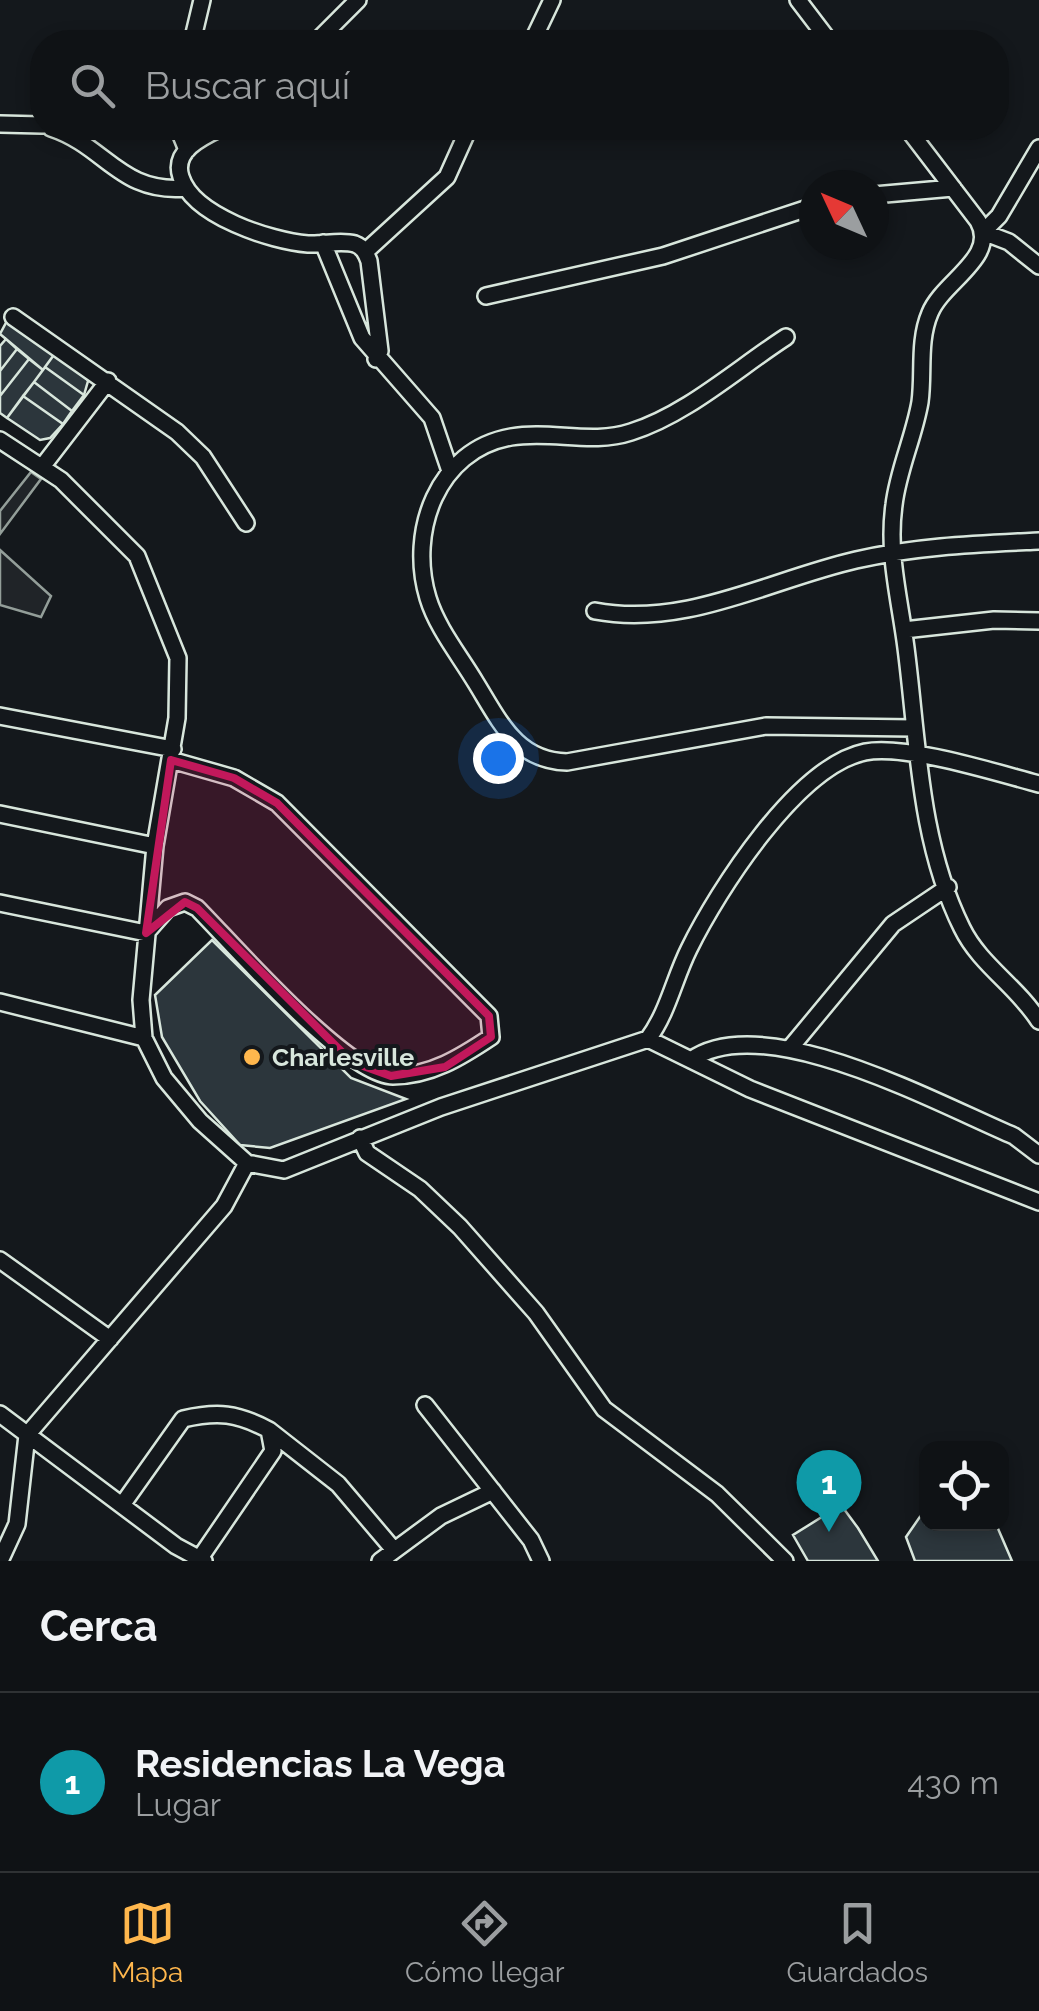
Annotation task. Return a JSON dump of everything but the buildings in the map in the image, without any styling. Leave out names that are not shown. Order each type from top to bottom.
[{"type":"street","points":[[195,30],[202,0]]},
{"type":"street","points":[[328,30],[358,0]]},
{"type":"street","points":[[538,30],[552,0]]},
{"type":"street","points":[[798,0],[821,30]]},
{"type":"street","points":[[0,124],[30,125]]},
{"type":"street","points":[[79,140],[130,180],[161,189],[186,188]]},
{"type":"street","points":[[183,140],[187,150]]},
{"type":"street","points":[[202,140],[187,150],[179,168],[186,188],[204,206],[240,226],[275,237],[353,244],[366,252]]},
{"type":"street","points":[[366,252],[447,177],[464,140]]},
{"type":"street","points":[[916,140],[984,232],[1009,242],[1039,266]]},
{"type":"street","points":[[1039,148],[1000,216],[984,232],[980,255],[947,285],[925,327],[920,402],[896,487],[891,552],[904,630],[916,756],[948,887],[968,940],[1032,999],[1039,1021]]},
{"type":"street","points":[[889,194],[953,188]]},
{"type":"street","points":[[486,296],[663,256],[799,211]]},
{"type":"street","points":[[323,244],[358,331],[376,358],[432,418],[450,471]]},
{"type":"street","points":[[366,252],[380,351],[376,358]]},
{"type":"street","points":[[14,317],[108,381],[203,457],[246,523]]},
{"type":"street","points":[[786,337],[640,429],[597,438],[510,437],[474,450],[450,471],[431,502],[424,532],[428,599],[494,712],[515,743],[534,757],[567,762],[766,726],[912,728]]},
{"type":"street","points":[[42,467],[108,381]]},
{"type":"street","points":[[0,440],[61,480],[137,556],[157,596],[178,658],[172,755],[154,846],[146,933],[144,1038],[164,1078],[188,1107],[248,1163],[284,1170],[360,1138],[580,1058],[648,1039],[750,1090],[1039,1202]]},
{"type":"street","points":[[595,611],[618,615],[670,612],[740,598],[801,575],[891,552],[1039,541]]},
{"type":"street","points":[[904,630],[994,620],[1039,621]]},
{"type":"street","points":[[0,716],[172,755],[234,778],[277,803],[489,1016],[491,1037],[445,1067],[390,1076],[352,1062],[197,908],[186,902],[168,908],[146,933]]},
{"type":"street","points":[[648,1039],[665,1010],[690,946],[732,879],[784,809],[842,761],[867,751],[916,756],[1039,784]]},
{"type":"street","points":[[0,814],[154,846]]},
{"type":"street","points":[[791,1048],[893,924],[948,887]]},
{"type":"street","points":[[0,902],[146,933]]},
{"type":"street","points":[[0,1002],[144,1038]]},
{"type":"street","points":[[691,1060],[726,1045],[791,1048],[830,1059],[1007,1133],[1039,1155]]},
{"type":"street","points":[[360,1138],[367,1154],[420,1189],[460,1227],[536,1313],[604,1409],[717,1494],[785,1561]]},
{"type":"street","points":[[0,1561],[16,1524],[27,1435],[224,1206],[248,1163]]},
{"type":"street","points":[[0,1260],[110,1339]]},
{"type":"street","points":[[425,1405],[542,1561]]},
{"type":"street","points":[[122,1506],[183,1420],[227,1413],[269,1430],[338,1484],[394,1550]]},
{"type":"street","points":[[0,1414],[122,1506],[172,1554],[202,1560],[273,1451],[269,1430]]},
{"type":"street","points":[[380,1561],[441,1516],[493,1491]]},
{"type":"highlighted area","points":[[171,760],[234,778],[277,803],[489,1016],[491,1037],[445,1067],[391,1076],[352,1062],[197,908],[185,902],[146,933]]},
{"type":"shaded area","points":[[31,472],[41,479],[0,534],[0,511]]},
{"type":"shaded area","points":[[0,550],[51,596],[41,617],[0,605]]},
{"type":"place","name":"Charlesville","points":[[252,1057]]},
{"type":"place","name":"Residencias La Vega","points":[[829,1532]]}]
